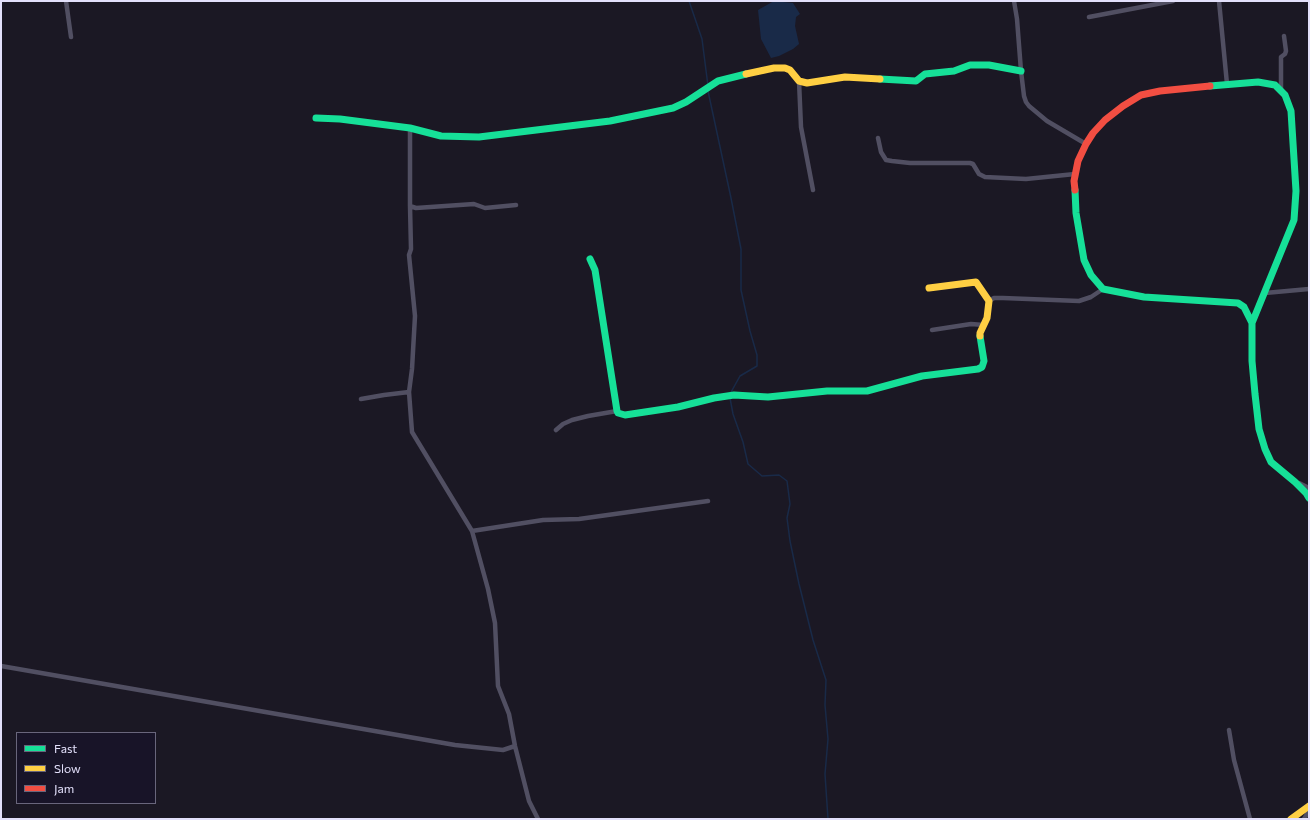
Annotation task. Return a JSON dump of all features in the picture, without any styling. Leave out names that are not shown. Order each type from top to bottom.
[{"type":"street","points":[[66,1],[71,37]]},
{"type":"street","points":[[1014,1],[1024,96],[1029,106],[1047,121],[1086,144]]},
{"type":"street","points":[[1089,17],[1173,1]]},
{"type":"street","points":[[1219,1],[1227,84]]},
{"type":"street","points":[[1281,90],[1282,73],[1280,57],[1286,52],[1284,36]]},
{"type":"street","points":[[316,118],[340,119],[410,128],[441,136],[479,137],[610,121],[673,108],[686,102],[718,81],[734,76],[774,68],[785,68],[790,70],[799,81],[807,83],[845,77],[916,82],[925,74],[954,71],[970,65],[989,66],[1021,71]]},
{"type":"street","points":[[799,81],[801,127],[813,190]]},
{"type":"street","points":[[1252,323],[1244,307],[1238,303],[1144,297],[1103,289],[1090,275],[1084,260],[1076,213],[1074,181],[1078,161],[1086,144],[1104,120],[1141,95],[1160,90],[1258,82],[1274,85],[1285,95],[1291,111],[1296,160],[1294,220],[1252,323],[1252,361],[1259,429],[1265,449],[1271,462],[1295,482],[1309,498]]},
{"type":"street","points":[[410,128],[411,249],[409,255],[415,316],[409,392],[412,432],[472,531],[488,589],[495,623],[498,686],[509,714],[515,746],[529,801],[538,819]]},
{"type":"street","points":[[878,138],[881,152],[886,160],[910,163],[970,163],[973,164],[979,174],[985,177],[1026,179],[1075,174]]},
{"type":"street","points":[[410,206],[416,208],[474,204],[485,208],[516,205]]},
{"type":"street","points":[[590,258],[595,270],[617,411]]},
{"type":"street","points":[[556,430],[563,424],[572,420],[617,411],[618,413],[625,415],[642,413],[734,395],[768,397],[826,391],[867,391],[922,376],[982,368],[984,361],[980,333],[987,318],[989,301],[976,282],[929,288]]},
{"type":"street","points":[[989,301],[994,298],[1003,298],[1079,301],[1090,297],[1103,289]]},
{"type":"street","points":[[1265,293],[1309,289]]},
{"type":"street","points":[[932,330],[971,324],[984,325]]},
{"type":"street","points":[[361,399],[409,392]]},
{"type":"street","points":[[1295,482],[1309,488]]},
{"type":"street","points":[[472,531],[543,520],[578,519],[708,501]]},
{"type":"street","points":[[1,666],[455,745],[503,750],[515,746]]},
{"type":"street","points":[[1229,730],[1236,766],[1250,819]]},
{"type":"street","points":[[1291,819],[1309,806]]},
{"type":"street","points":[[1296,819],[1309,810]]},
{"type":"street","points":[[1304,819],[1309,810]]},
{"type":"water","points":[[774,1],[793,3],[800,14],[796,17],[795,26],[799,44],[793,49],[779,56],[771,58],[761,39],[758,10]]},
{"type":"waterway","points":[[689,1],[702,39],[708,86]]},
{"type":"waterway","points":[[708,91],[741,249],[741,290],[757,355],[757,366],[740,376],[730,394]]},
{"type":"waterway","points":[[730,398],[733,414],[743,442],[748,464],[762,476],[779,475],[787,481],[790,504],[787,518],[790,541],[813,640],[826,680],[825,705],[828,739],[825,774],[828,819]]},
{"type":"traffic: fast","points":[[880,79],[916,81],[925,74],[954,71],[970,65],[989,65],[1021,71]]},
{"type":"traffic: fast","points":[[316,118],[340,119],[410,128],[441,136],[479,137],[610,121],[673,108],[686,102],[718,81],[746,74]]},
{"type":"traffic: fast","points":[[1210,86],[1258,82],[1275,85],[1285,95],[1291,111],[1296,191],[1294,220],[1252,323]]},
{"type":"traffic: fast","points":[[1075,190],[1076,213],[1084,260],[1091,275],[1103,289],[1144,297],[1238,303],[1244,307],[1252,323],[1252,361],[1255,394],[1259,429],[1265,449],[1271,462],[1295,482],[1309,498]]},
{"type":"traffic: fast","points":[[590,259],[595,270],[617,411],[618,413],[625,415],[678,407],[714,398],[734,395],[768,397],[827,391],[867,391],[922,376],[978,369],[982,367],[984,361],[980,336]]},
{"type":"traffic: slow","points":[[746,74],[774,68],[785,68],[790,70],[799,81],[807,83],[845,77],[880,79]]},
{"type":"traffic: slow","points":[[929,288],[976,282],[989,301],[987,318],[980,336]]},
{"type":"traffic: slow","points":[[1291,819],[1309,806]]},
{"type":"traffic: jam","points":[[1075,190],[1074,181],[1078,161],[1086,144],[1093,133],[1105,120],[1123,106],[1141,95],[1160,91],[1210,86]]}]
